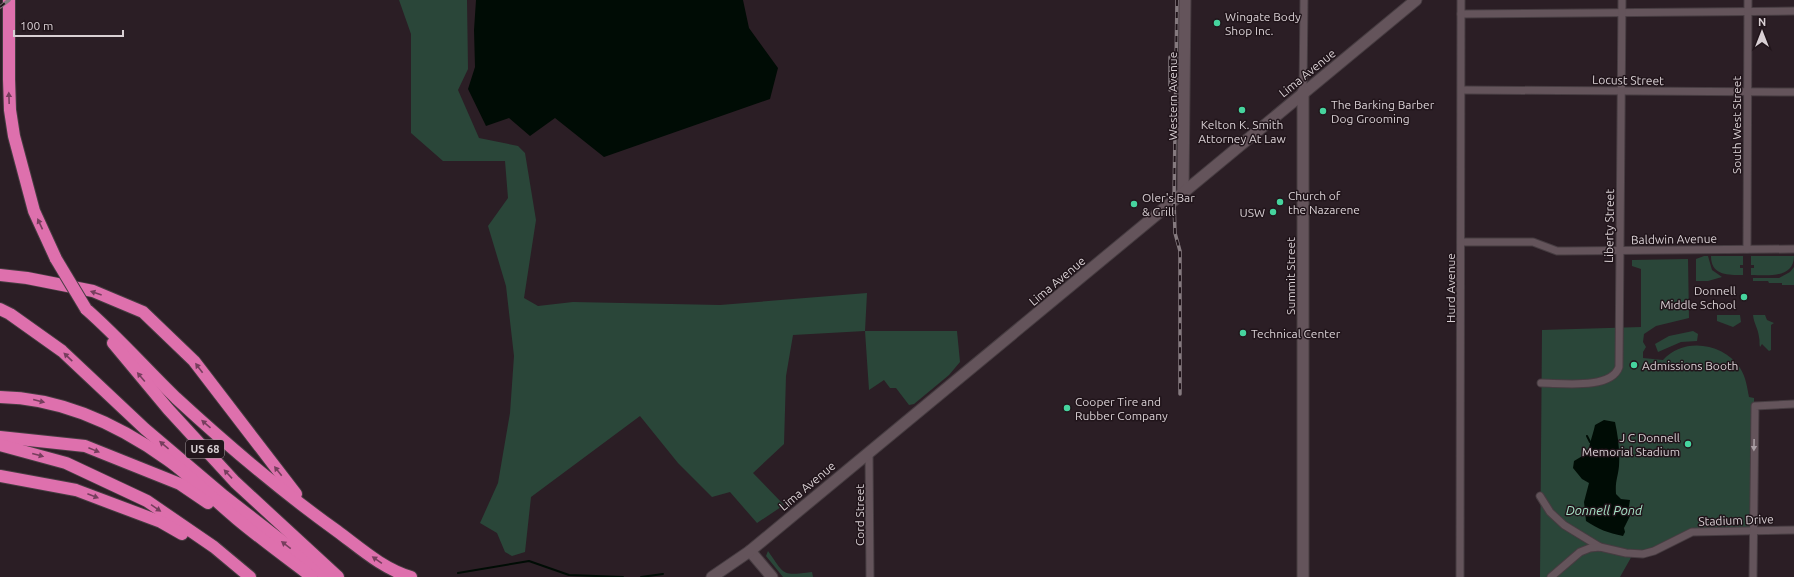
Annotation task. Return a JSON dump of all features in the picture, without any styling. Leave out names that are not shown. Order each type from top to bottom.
[{"type":"highway","name":"US 68","points":[[10,0],[8,41],[10,110],[14,136],[34,211],[56,259],[86,309],[168,409],[235,482],[338,577]]},
{"type":"highway","points":[[0,275],[27,278],[93,291],[143,312],[194,361],[311,512]]},
{"type":"highway","points":[[0,309],[10,314],[62,351],[145,429],[224,496],[328,577]]},
{"type":"highway","points":[[86,309],[113,333],[176,398],[250,463],[311,512],[381,563],[411,577]]},
{"type":"highway","points":[[0,397],[23,398],[82,412],[131,435],[169,461],[252,532]]},
{"type":"highway","points":[[0,437],[85,446],[180,484],[252,532],[312,577]]},
{"type":"highway","points":[[0,445],[66,463],[147,502],[214,547],[246,574]]},
{"type":"highway","points":[[0,476],[76,490],[161,522],[246,574]]},
{"type":"main road","name":"Western Avenue","points":[[1184,192],[1185,0]]},
{"type":"main road","name":"Lima Avenue","points":[[712,577],[750,551],[1416,0]]},
{"type":"main road","name":"Summit Street","points":[[1303,92],[1303,577]]},
{"type":"main road","points":[[750,551],[772,577]]},
{"type":"street","name":"Summit Street","points":[[1303,92],[1304,0]]},
{"type":"street","name":"Hurd Avenue","points":[[1460,577],[1461,0]]},
{"type":"street","name":"Liberty Street","points":[[1541,383],[1602,382],[1617,373],[1620,356],[1622,0]]},
{"type":"street","name":"South West Street","points":[[1747,249],[1748,0]]},
{"type":"street","points":[[1461,14],[1794,12]]},
{"type":"street","name":"Locust Street","points":[[1462,90],[1794,92]]},
{"type":"street","name":"Baldwin Avenue","points":[[1461,242],[1527,241],[1557,251],[1794,249]]},
{"type":"street","points":[[1753,577],[1755,406],[1794,404]]},
{"type":"street","name":"Cord Street","points":[[869,452],[870,577]]},
{"type":"street","points":[[1540,496],[1550,512],[1564,525],[1600,547]]},
{"type":"street","name":"Stadium Drive","points":[[1551,577],[1580,552],[1590,548],[1600,547],[1626,553],[1643,554],[1654,551],[1692,532],[1794,530]]},
{"type":"green space","points":[[399,0],[467,0],[468,69],[458,90],[479,138],[518,146],[525,153],[536,220],[524,298],[538,306],[573,302],[720,305],[867,293],[865,331],[793,335],[786,376],[784,444],[753,473],[784,505],[757,523],[730,492],[712,497],[678,463],[640,416],[531,497],[525,552],[512,556],[505,552],[497,533],[480,523],[498,483],[510,413],[514,356],[506,286],[488,226],[508,198],[505,161],[443,161],[411,133],[411,34]]},
{"type":"green space","points":[[1708,256],[1712,270],[1722,277],[1708,281],[1696,281],[1696,259]]},
{"type":"green space","points":[[1711,256],[1743,256],[1743,265],[1740,265],[1740,268],[1743,268],[1743,275],[1732,275],[1717,271],[1712,263]]},
{"type":"green space","points":[[1751,256],[1794,256],[1790,269],[1785,272],[1772,275],[1751,275],[1751,268],[1754,268],[1754,265],[1751,265]]},
{"type":"green space","points":[[1688,259],[1689,318],[1656,326],[1644,334],[1643,342],[1646,347],[1643,352],[1643,358],[1663,360],[1682,348],[1703,346],[1714,348],[1724,353],[1733,360],[1742,371],[1749,397],[1754,398],[1754,530],[1692,532],[1654,551],[1633,554],[1620,577],[1540,577],[1542,330],[1641,327],[1641,269],[1632,266],[1632,260]]},
{"type":"green space","points":[[1794,267],[1794,285],[1769,283],[1768,281],[1753,281],[1753,278],[1779,278],[1790,272]]},
{"type":"green space","points":[[1717,315],[1740,315],[1741,322],[1733,327],[1717,321]]},
{"type":"green space","points":[[1753,315],[1765,315],[1767,320],[1774,323],[1771,325],[1771,350],[1769,351],[1762,344],[1760,347]]},
{"type":"green space","points":[[865,331],[957,331],[960,362],[949,375],[914,404],[909,405],[896,388],[890,388],[884,380],[869,390]]},
{"type":"green space","points":[[1693,331],[1698,334],[1697,341],[1681,342],[1658,352],[1655,344],[1669,336]]},
{"type":"green space","points":[[768,551],[781,569],[785,572],[794,574],[812,572],[813,577],[783,577],[766,556]]},
{"type":"water","points":[[476,0],[743,0],[749,28],[778,68],[770,99],[604,157],[555,118],[530,136],[509,118],[486,126],[468,89],[475,67],[474,30]]},
{"type":"water","name":"Donnell Pond","points":[[1604,420],[1615,422],[1617,433],[1619,470],[1616,494],[1621,499],[1630,500],[1628,512],[1631,514],[1624,528],[1625,532],[1623,536],[1603,530],[1586,521],[1584,502],[1589,483],[1582,479],[1573,468],[1574,461],[1584,455],[1585,451],[1589,449],[1595,425]]},
{"type":"waterway","points":[[1587,436],[1590,442]]},
{"type":"waterway","points":[[458,573],[529,561],[569,575],[623,577]]},
{"type":"waterway","points":[[641,577],[663,574]]},
{"type":"railway","points":[[0,7],[9,0]]},
{"type":"railway","points":[[1177,0],[1174,200],[1175,233],[1180,251],[1180,394]]},
{"type":"railway","points":[[1170,57],[1170,90]]},
{"type":"place","name":"Wingate Body Shop Inc.","points":[[1217,23]]},
{"type":"place","name":"Kelton K. Smith Attorney At Law","points":[[1242,110]]},
{"type":"place","name":"The Barking Barber Dog Grooming","points":[[1323,111]]},
{"type":"place","name":"Church of the Nazarene","points":[[1280,202]]},
{"type":"place","name":"Oler's Bar & Grill","points":[[1134,204]]},
{"type":"place","name":"USW","points":[[1273,212]]},
{"type":"place","name":"Donnell Middle School","points":[[1744,297]]},
{"type":"place","name":"Technical Center","points":[[1243,333]]},
{"type":"place","name":"Admissions Booth","points":[[1634,365]]},
{"type":"place","name":"Cooper Tire and Rubber Company","points":[[1067,408]]},
{"type":"place","name":"J C Donnell Memorial Stadium","points":[[1688,444]]}]
